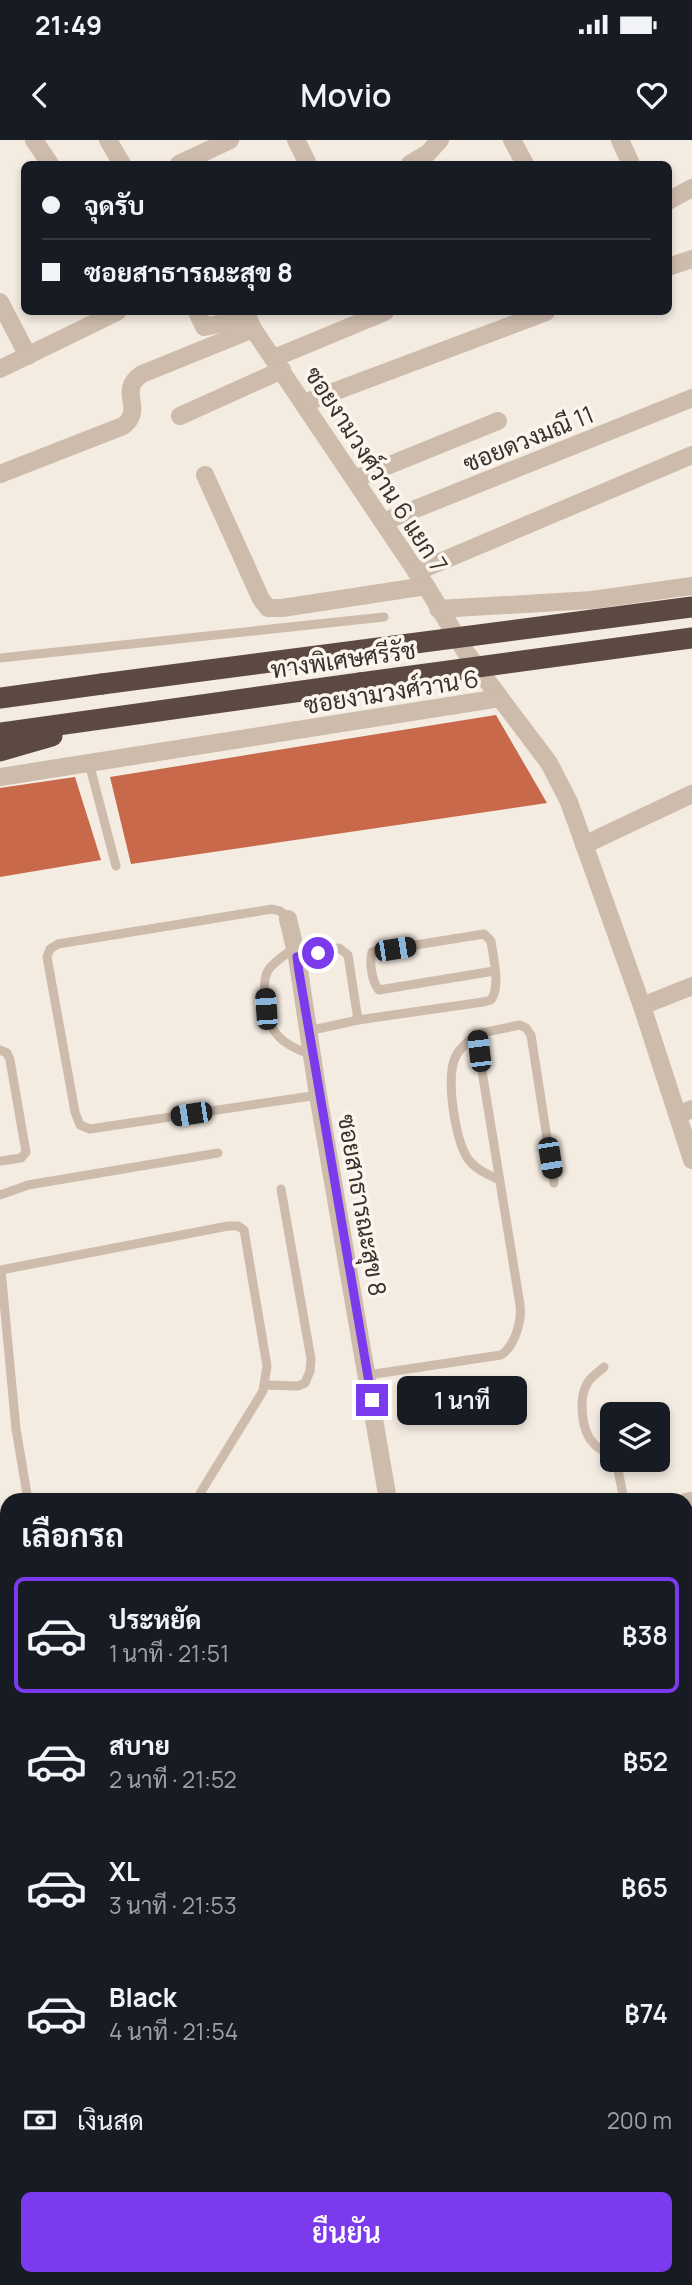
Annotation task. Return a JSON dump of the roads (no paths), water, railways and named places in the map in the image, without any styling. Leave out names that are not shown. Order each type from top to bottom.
[{"type":"highway","name":"ทางพิเศษศรีรัช","points":[[0,698],[692,607]]},
{"type":"highway","name":"ทางพิเศษศรีรัช","points":[[0,733],[692,638]]},
{"type":"highway","points":[[0,685],[102,684]]},
{"type":"highway","points":[[0,751],[114,717]]},
{"type":"street","points":[[34,140],[48,161]]},
{"type":"street","points":[[108,140],[120,161]]},
{"type":"street","points":[[185,161],[230,140]]},
{"type":"street","points":[[296,140],[306,161]]},
{"type":"street","points":[[416,161],[440,140]]},
{"type":"street","points":[[512,140],[523,161]]},
{"type":"street","points":[[620,140],[630,161]]},
{"type":"street","points":[[672,199],[692,188]]},
{"type":"street","points":[[672,266],[692,259]]},
{"type":"street","points":[[0,302],[28,356]]},
{"type":"street","points":[[0,369],[111,315]]},
{"type":"street","points":[[0,474],[123,426],[134,414],[129,389],[133,380],[253,329],[248,317],[204,327],[198,315]]},
{"type":"street","points":[[180,416],[379,315]]},
{"type":"street","points":[[304,402],[538,315]]},
{"type":"street","name":"ซอยงามวงศ์วาน 6 แยก 7","points":[[253,329],[500,698]]},
{"type":"street","name":"ซอยดวงมณี 11","points":[[383,522],[692,398]]},
{"type":"street","points":[[355,479],[498,421]]},
{"type":"street","points":[[205,475],[261,599],[268,608],[282,608],[421,579],[692,454]]},
{"type":"street","points":[[438,609],[592,600],[692,586]]},
{"type":"street","name":"ซอยงามวงศ์วาน 6","points":[[0,777],[500,698],[559,779],[642,1006],[685,1112],[692,1160]]},
{"type":"street","points":[[584,845],[692,794]]},
{"type":"street","name":"ซอยสาธารณะสุข 8","points":[[288,919],[296,952],[387,1493]]},
{"type":"street","points":[[642,1006],[692,986]]},
{"type":"lane","points":[[0,658],[384,617]]},
{"type":"lane","points":[[89,763],[116,866]]},
{"type":"lane","points":[[288,919],[280,911],[272,909],[58,944],[50,949],[47,957],[75,1112],[80,1125],[90,1129],[318,1095]]},
{"type":"lane","points":[[308,1031],[358,1020],[491,1000],[495,992],[494,971],[491,941],[484,934],[372,952],[370,960],[379,990],[494,971]]},
{"type":"lane","points":[[312,1055],[292,1048],[278,1037],[270,1025],[264,984],[269,969],[296,952],[340,948],[344,950],[348,955],[358,1020]]},
{"type":"lane","points":[[499,1180],[478,1170],[468,1159],[460,1143],[450,1083],[452,1067],[457,1054],[477,1034],[520,1025],[531,1035],[554,1183]]},
{"type":"lane","points":[[368,1375],[501,1355],[511,1346],[521,1314],[477,1034]]},
{"type":"lane","points":[[0,1050],[6,1053],[10,1060],[26,1152],[21,1158],[0,1161]]},
{"type":"lane","points":[[0,1195],[28,1185],[218,1153]]},
{"type":"lane","points":[[265,1385],[298,1386],[305,1383],[311,1359],[281,1189]]},
{"type":"lane","points":[[28,1493],[16,1429],[1,1266],[238,1226],[244,1230],[256,1298],[267,1366],[265,1385],[200,1493]]},
{"type":"lane","points":[[600,1449],[593,1444],[586,1431],[583,1391],[590,1379],[604,1367]]},
{"type":"lane","points":[[617,1472],[622,1493]]}]
